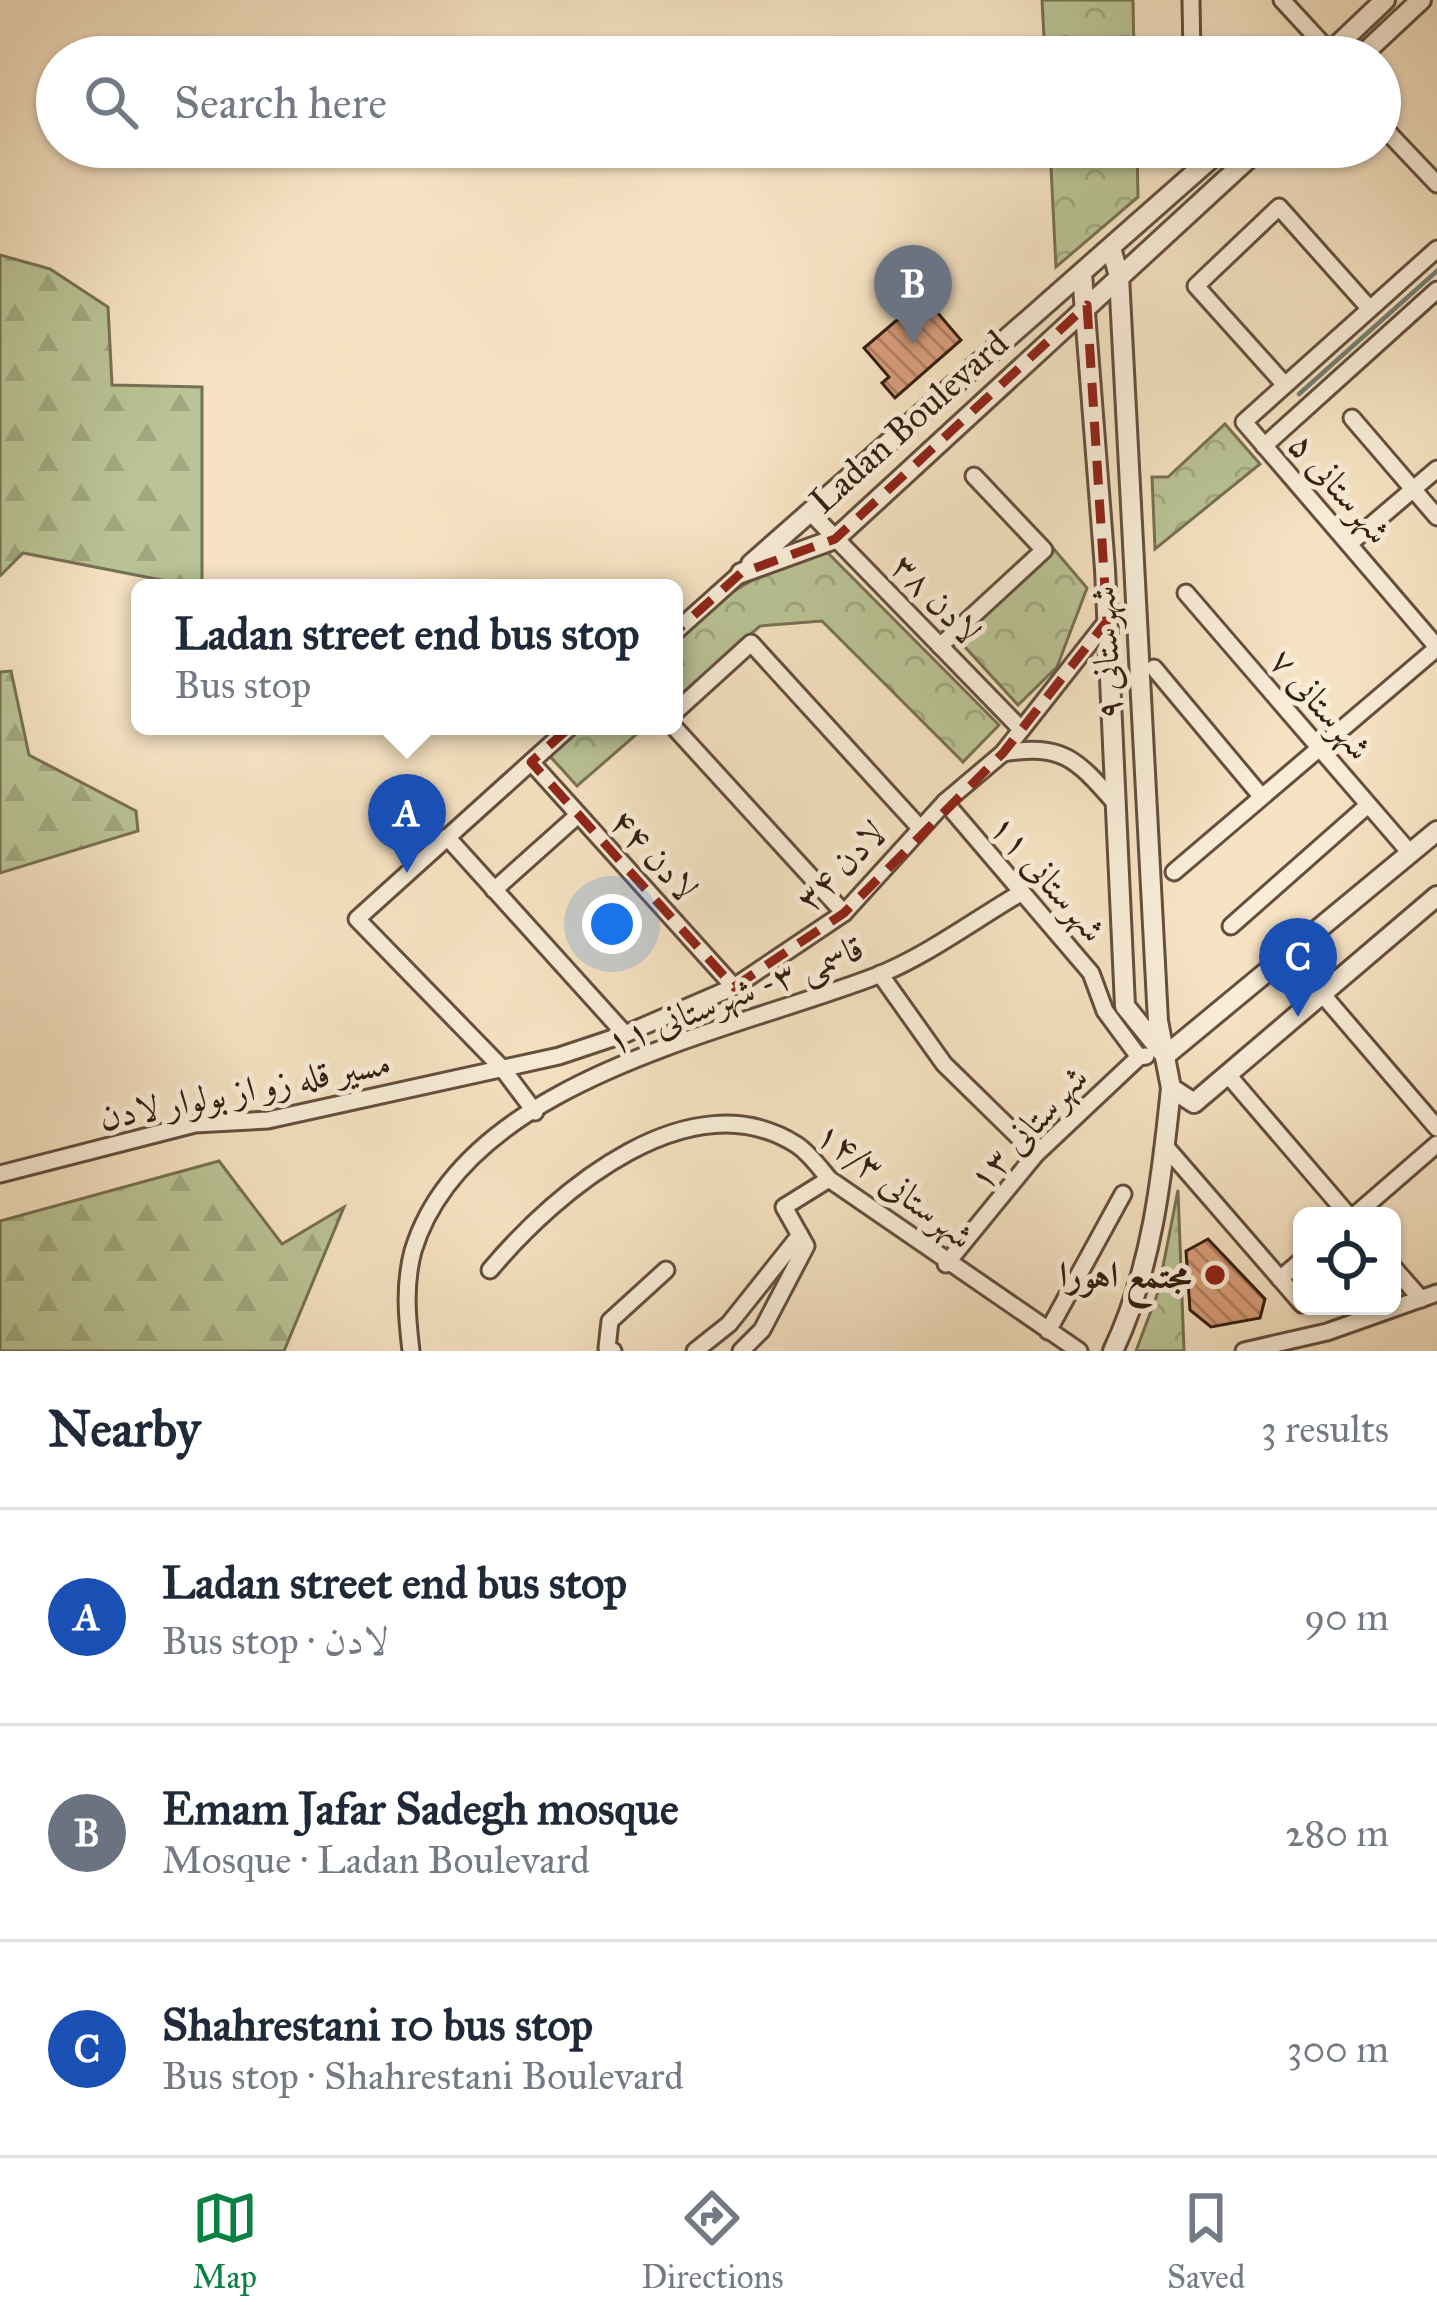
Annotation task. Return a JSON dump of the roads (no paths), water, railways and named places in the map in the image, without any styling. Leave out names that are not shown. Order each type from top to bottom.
[{"type":"street","points":[[1191,0],[1192,36]]},
{"type":"street","points":[[1282,0],[1312,36]]},
{"type":"street","points":[[1348,36],[1385,0]]},
{"type":"street","points":[[1382,36],[1420,0]]},
{"type":"street","points":[[1401,145],[1436,181]]},
{"type":"street","name":"Ladan Boulevard","points":[[741,573],[1201,168]]},
{"type":"street","name":"Ladan Boulevard","points":[[741,573],[835,539],[1238,168]]},
{"type":"street","points":[[1370,309],[1279,207],[1196,286],[1286,386],[1437,249]]},
{"type":"street","name":"شهرستانی ۹","points":[[1111,248],[1119,276],[1157,1021],[1172,1088],[1166,1146],[1135,1305],[1113,1351]]},
{"type":"street","points":[[1082,274],[1107,621],[1125,1006],[1165,1055],[1437,831]]},
{"type":"street","points":[[1264,446],[1437,290]]},
{"type":"street","name":"شهرستانی ۵","points":[[1286,386],[1244,422],[1437,647]]},
{"type":"street","points":[[1352,418],[1437,517]]},
{"type":"street","points":[[1349,544],[1437,470]]},
{"type":"street","points":[[940,646],[1044,550],[974,476]]},
{"type":"street","name":"لادن ۳۸","points":[[810,512],[1019,727]]},
{"type":"street","points":[[683,625],[741,573]]},
{"type":"street","name":"شهرستانی ۷","points":[[1186,593],[1411,854]]},
{"type":"street","name":"لادن ۳۴","points":[[502,1068],[626,1034],[734,987],[844,914],[945,802],[1003,753],[1107,621]]},
{"type":"street","points":[[683,705],[751,643],[920,828]]},
{"type":"street","points":[[1174,872],[1437,647]]},
{"type":"street","points":[[1154,668],[1261,796]]},
{"type":"street","points":[[535,1112],[502,1068],[357,919],[561,735]]},
{"type":"street","points":[[681,735],[844,914]]},
{"type":"street","points":[[1003,753],[1048,747],[1085,769],[1116,804]]},
{"type":"street","name":"لادن ۴۴","points":[[530,762],[734,987]]},
{"type":"street","name":"شهرستانی ۱۱","points":[[945,802],[1018,894],[1091,973],[1105,1011],[1139,1057]]},
{"type":"street","points":[[1231,926],[1368,805]]},
{"type":"street","points":[[494,890],[578,815]]},
{"type":"street","points":[[447,837],[626,1034]]},
{"type":"street","name":"قاسمی ۳- شهرستانی ۱۱","points":[[411,1351],[405,1302],[413,1251],[438,1197],[485,1144],[535,1112],[722,1024],[880,974],[1018,894]]},
{"type":"street","points":[[1172,1088],[1194,1103],[1435,902]]},
{"type":"street","points":[[880,974],[944,1064],[1036,1154]]},
{"type":"street","points":[[1323,995],[1437,1128]]},
{"type":"street","name":"شهرستانی ۱۳","points":[[946,1264],[1036,1154],[1139,1057],[1165,1055]]},
{"type":"street","name":"مسیر قله زو از بولوار لادن","points":[[0,1174],[195,1124],[268,1120],[502,1068]]},
{"type":"street","points":[[1228,1075],[1344,1207]]},
{"type":"street","name":"شهرستانی ۱۴/۳","points":[[490,1270],[524,1229],[564,1196],[670,1132],[704,1121],[747,1124],[799,1146],[829,1179],[1078,1351]]},
{"type":"street","points":[[1363,1207],[1437,1144]]},
{"type":"street","points":[[1166,1146],[1293,1294]]},
{"type":"street","points":[[741,1351],[762,1330],[806,1246],[784,1207],[829,1179]]},
{"type":"street","points":[[1048,1331],[1123,1194]]},
{"type":"street","points":[[694,1351],[729,1324],[800,1235]]},
{"type":"street","points":[[1280,1279],[1293,1268]]},
{"type":"street","points":[[613,1351],[607,1348],[610,1321],[666,1270]]},
{"type":"street","points":[[1401,1273],[1432,1295]]},
{"type":"street","points":[[1244,1351],[1320,1340],[1432,1295]]},
{"type":"waterway","points":[[1299,394],[1437,271]]},
{"type":"place","name":"Emam Jafar Sadegh mosque","points":[[913,344]]},
{"type":"place","name":"Ladan street end bus stop","points":[[407,873]]},
{"type":"place","name":"Shahrestani 10 bus stop","points":[[1298,1017]]},
{"type":"place","name":"مجتمع اهورا","points":[[1215,1275]]}]
